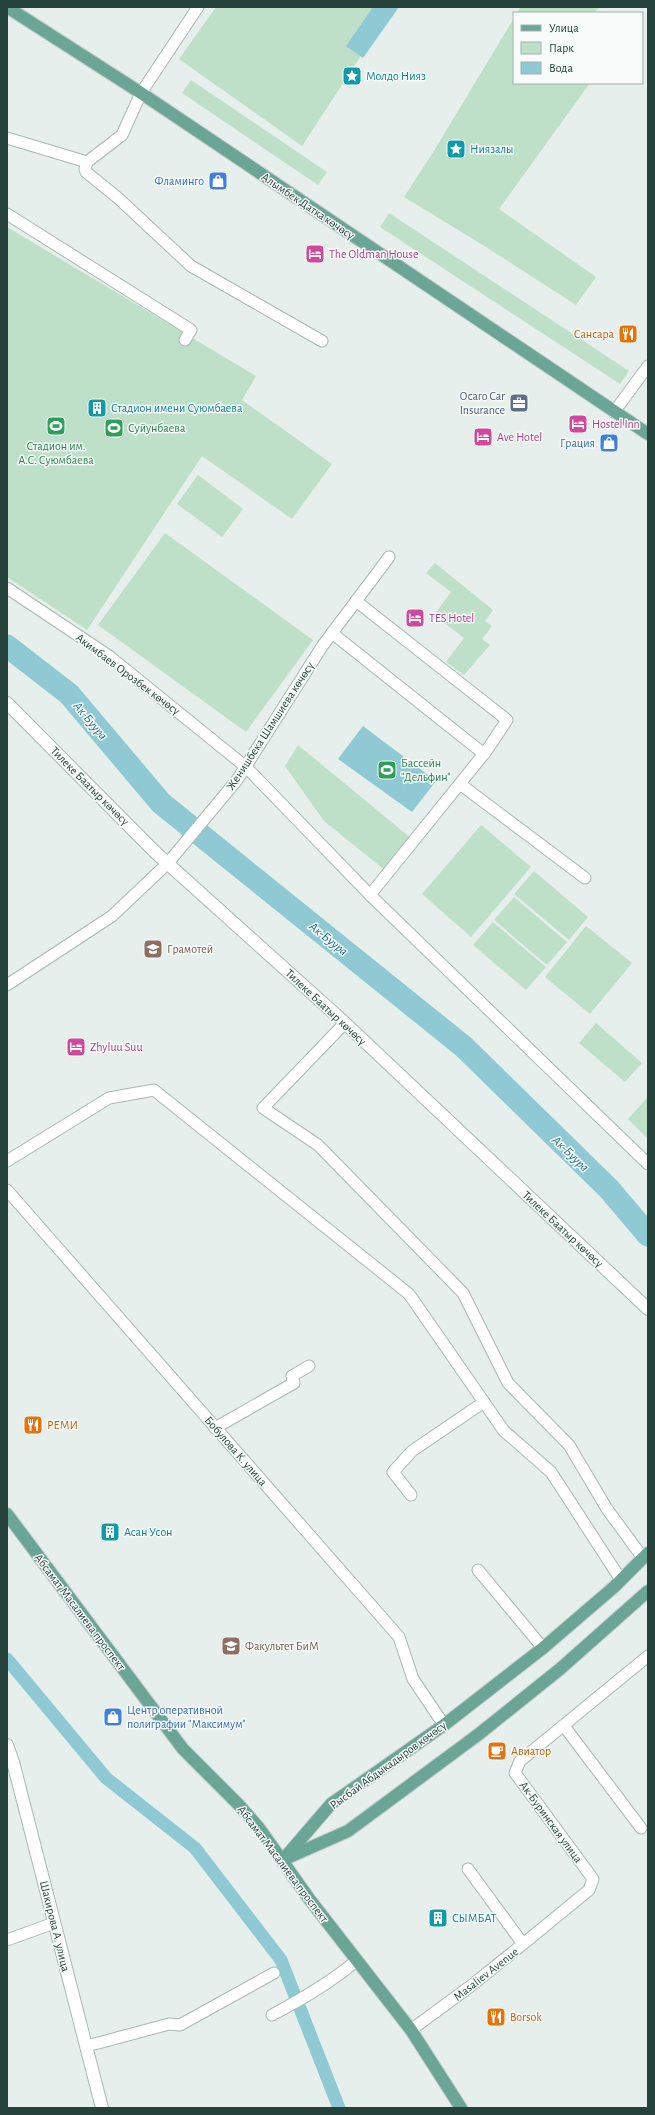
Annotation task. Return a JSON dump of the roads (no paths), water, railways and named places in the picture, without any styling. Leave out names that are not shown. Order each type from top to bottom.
[{"type":"main road","name":"Алымбек Датка көчөсү","points":[[7,7],[141,93],[648,434]]},
{"type":"main road","name":"Абсамат Масалиева проспект","points":[[7,1514],[183,1749],[239,1805],[259,1828],[356,1961],[411,2030],[461,2108]]},
{"type":"main road","name":"Рысбай Абдыкадыров көчөсү","points":[[282,1861],[331,1804],[444,1725],[543,1648],[621,1580],[646,1555]]},
{"type":"main road","points":[[282,1861],[348,1831],[467,1744],[560,1669],[648,1591]]},
{"type":"street","points":[[198,7],[141,93],[122,135],[87,162],[85,169],[86,172],[118,198],[191,266],[322,341]]},
{"type":"street","points":[[7,138],[87,162]]},
{"type":"street","points":[[7,214],[191,330],[185,340]]},
{"type":"street","points":[[614,412],[648,366]]},
{"type":"street","name":"Женишбека Шамшиева көчөсү","points":[[7,985],[112,916],[168,863],[234,783],[332,633],[389,557]]},
{"type":"street","name":"Акимбаев Орозбек көчөсү","points":[[7,588],[109,656],[246,766],[370,895],[648,1164]]},
{"type":"street","points":[[356,601],[507,720],[484,754],[370,895]]},
{"type":"street","points":[[332,633],[484,754]]},
{"type":"street","name":"Тилеке Баатыр көчөсү","points":[[7,703],[168,863],[345,1023],[648,1309]]},
{"type":"street","points":[[460,784],[585,878]]},
{"type":"street","points":[[345,1023],[263,1108],[318,1145],[463,1294],[508,1383],[569,1445],[607,1509],[646,1555]]},
{"type":"street","points":[[7,1161],[109,1098],[154,1090],[409,1294],[504,1431],[551,1472],[621,1580]]},
{"type":"street","name":"Бобулова К. улица","points":[[7,1190],[399,1637],[413,1679],[444,1725]]},
{"type":"street","points":[[215,1428],[294,1383],[292,1376],[309,1366]]},
{"type":"street","points":[[411,1495],[393,1472],[412,1451],[484,1402]]},
{"type":"street","points":[[478,1570],[543,1648]]},
{"type":"street","name":"Ак-Буринская улица","points":[[523,1944],[590,1890],[593,1879],[515,1773],[520,1761],[648,1656]]},
{"type":"street","points":[[564,1726],[641,1828]]},
{"type":"street","name":"Шакирова А. улица","points":[[7,1745],[13,1762],[102,2108]]},
{"type":"street","name":"Masaliev Avenue","points":[[411,2030],[472,1985],[523,1944],[468,1869]]},
{"type":"street","points":[[7,1940],[54,1923]]},
{"type":"street","points":[[272,2015],[304,1998],[335,1978],[356,1961]]},
{"type":"street","points":[[86,2046],[169,2024],[180,2025],[274,1973]]},
{"type":"water","points":[[373,7],[399,7],[363,58],[346,46]]},
{"type":"water","name":"Бассейн \"Дельфин\"","points":[[363,726],[436,781],[412,812],[338,759]]},
{"type":"waterway","name":"Ак-Буура","points":[[7,646],[69,694],[161,803],[464,1047],[609,1189],[648,1235]]},
{"type":"waterway","points":[[7,1659],[106,1778],[195,1848],[281,1960],[339,2108]]},
{"type":"place","name":"Молдо Нияз","points":[[352,76]]},
{"type":"place","name":"Ниязалы","points":[[456,149]]},
{"type":"place","name":"Фламинго","points":[[218,181]]},
{"type":"place","name":"The Oldman House","points":[[315,254]]},
{"type":"place","name":"Сансара","points":[[628,334]]},
{"type":"place","name":"Осаго Car Insurance","points":[[519,403]]},
{"type":"place","name":"Стадион имени Суюмбаева","points":[[97,408]]},
{"type":"place","name":"Hostel Inn","points":[[578,424]]},
{"type":"place","name":"Стадион им. А.С. Суюмбаева","points":[[56,426]]},
{"type":"place","name":"Суйунбаева","points":[[114,428]]},
{"type":"place","name":"Ave Hotel","points":[[483,437]]},
{"type":"place","name":"Грация","points":[[609,443]]},
{"type":"place","name":"TES Hotel","points":[[415,618]]},
{"type":"place","name":"Бассейн \"Дельфин\"","points":[[387,770]]},
{"type":"place","name":"Грамотей","points":[[153,949]]},
{"type":"place","name":"Zhyluu Suu","points":[[76,1047]]},
{"type":"place","name":"РЕМИ","points":[[33,1425]]},
{"type":"place","name":"Асан Усон","points":[[110,1532]]},
{"type":"place","name":"Факультет БиМ","points":[[231,1646]]},
{"type":"place","name":"Центр оперативной полиграфии \"Максимум\"","points":[[113,1717]]},
{"type":"place","name":"Авиатор","points":[[497,1751]]},
{"type":"place","name":"СЫМБАТ","points":[[438,1918]]},
{"type":"place","name":"Borsok","points":[[496,2017]]}]
